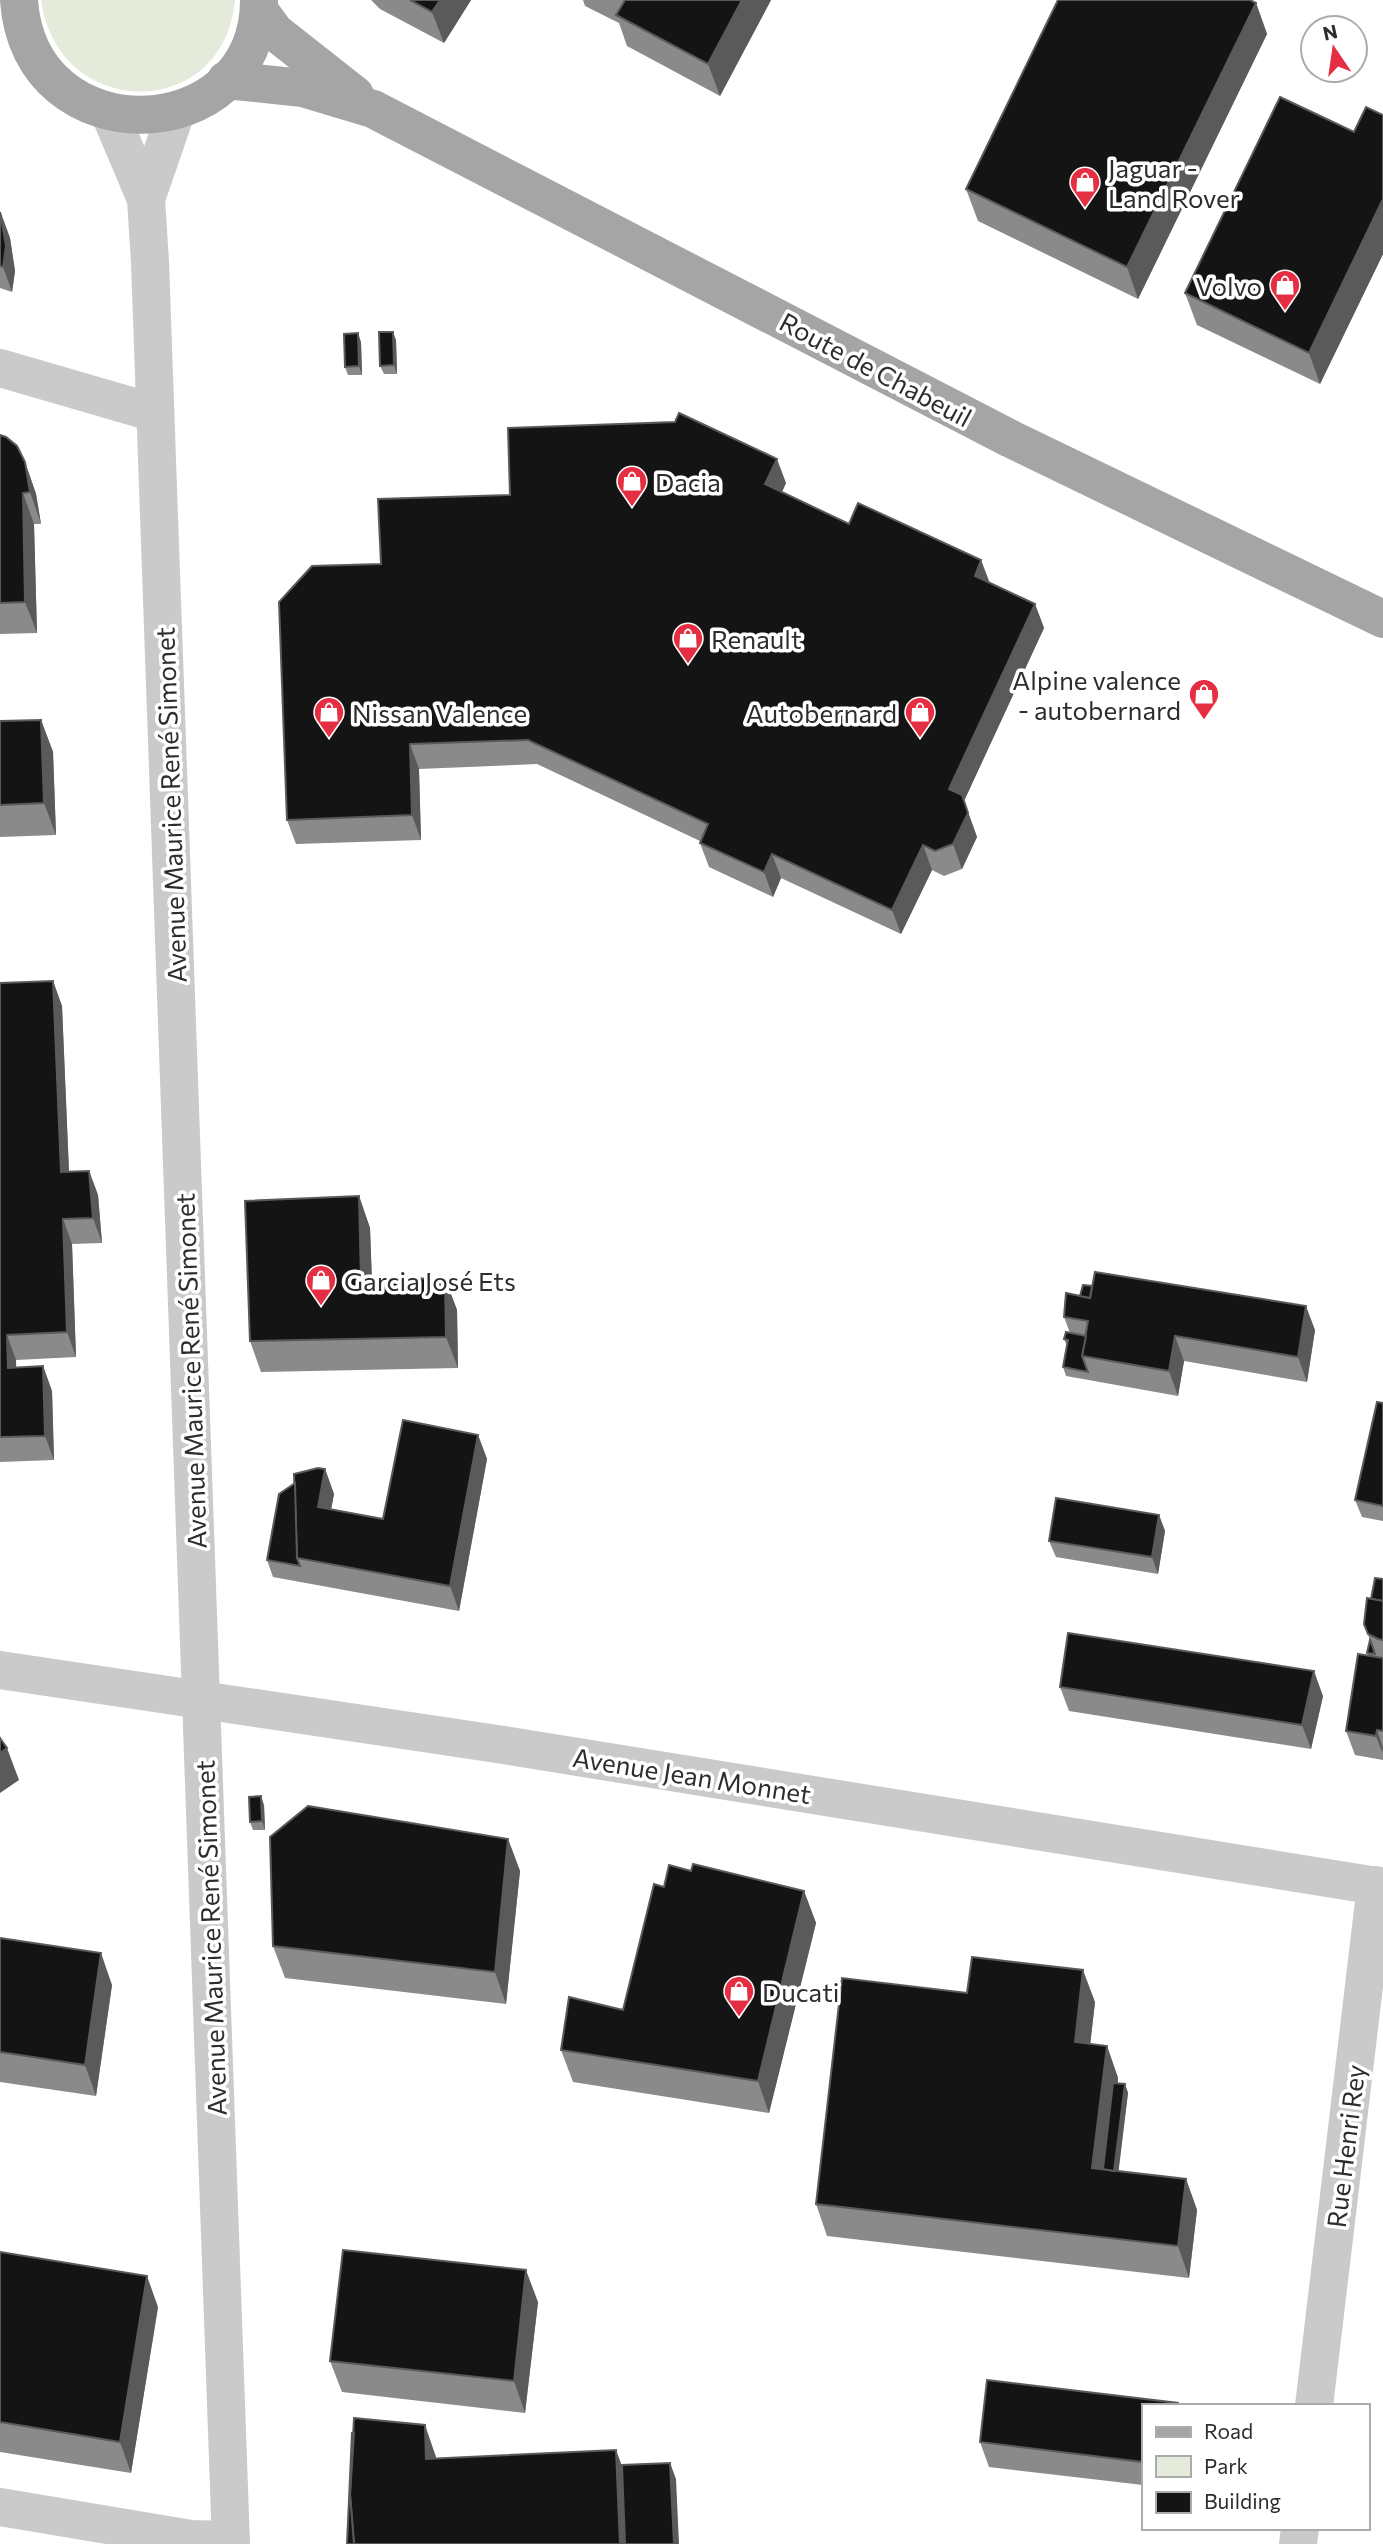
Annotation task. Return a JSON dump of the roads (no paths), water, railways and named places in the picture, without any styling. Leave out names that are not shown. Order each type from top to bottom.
[{"type":"main road","points":[[19,0],[20,19],[29,45],[42,69],[61,89],[84,104],[110,114],[143,117],[176,112],[207,96],[226,80],[250,44],[259,5]]},
{"type":"main road","name":"Route de Chabeuil","points":[[259,5],[275,32],[373,109]]},
{"type":"main road","name":"Route de Chabeuil","points":[[226,80],[303,88],[373,109],[1011,439],[1383,619]]},
{"type":"street","name":"Avenue Maurice René Simonet","points":[[146,199],[176,112]]},
{"type":"street","name":"Avenue Maurice René Simonet","points":[[110,114],[146,199],[231,2542]]},
{"type":"street","points":[[0,368],[155,413]]},
{"type":"street","name":"Avenue Jean Monnet","points":[[0,1670],[201,1699],[1379,1886]]},
{"type":"street","name":"Rue Henri Rey","points":[[1314,2404],[1379,1886]]},
{"type":"street","points":[[0,2507],[191,2539],[231,2542]]},
{"type":"place","name":"Jaguar - Land Rover","points":[[1085,209]]},
{"type":"place","name":"Volvo","points":[[1285,312]]},
{"type":"place","name":"Dacia","points":[[632,508]]},
{"type":"place","name":"Renault","points":[[688,665]]},
{"type":"place","name":"Alpine valence - autobernard","points":[[1204,721]]},
{"type":"place","name":"Nissan Valence","points":[[329,739]]},
{"type":"place","name":"Autobernard","points":[[920,739]]},
{"type":"place","name":"Garcia José Ets","points":[[321,1307]]},
{"type":"place","name":"Ducati","points":[[739,2018]]}]
